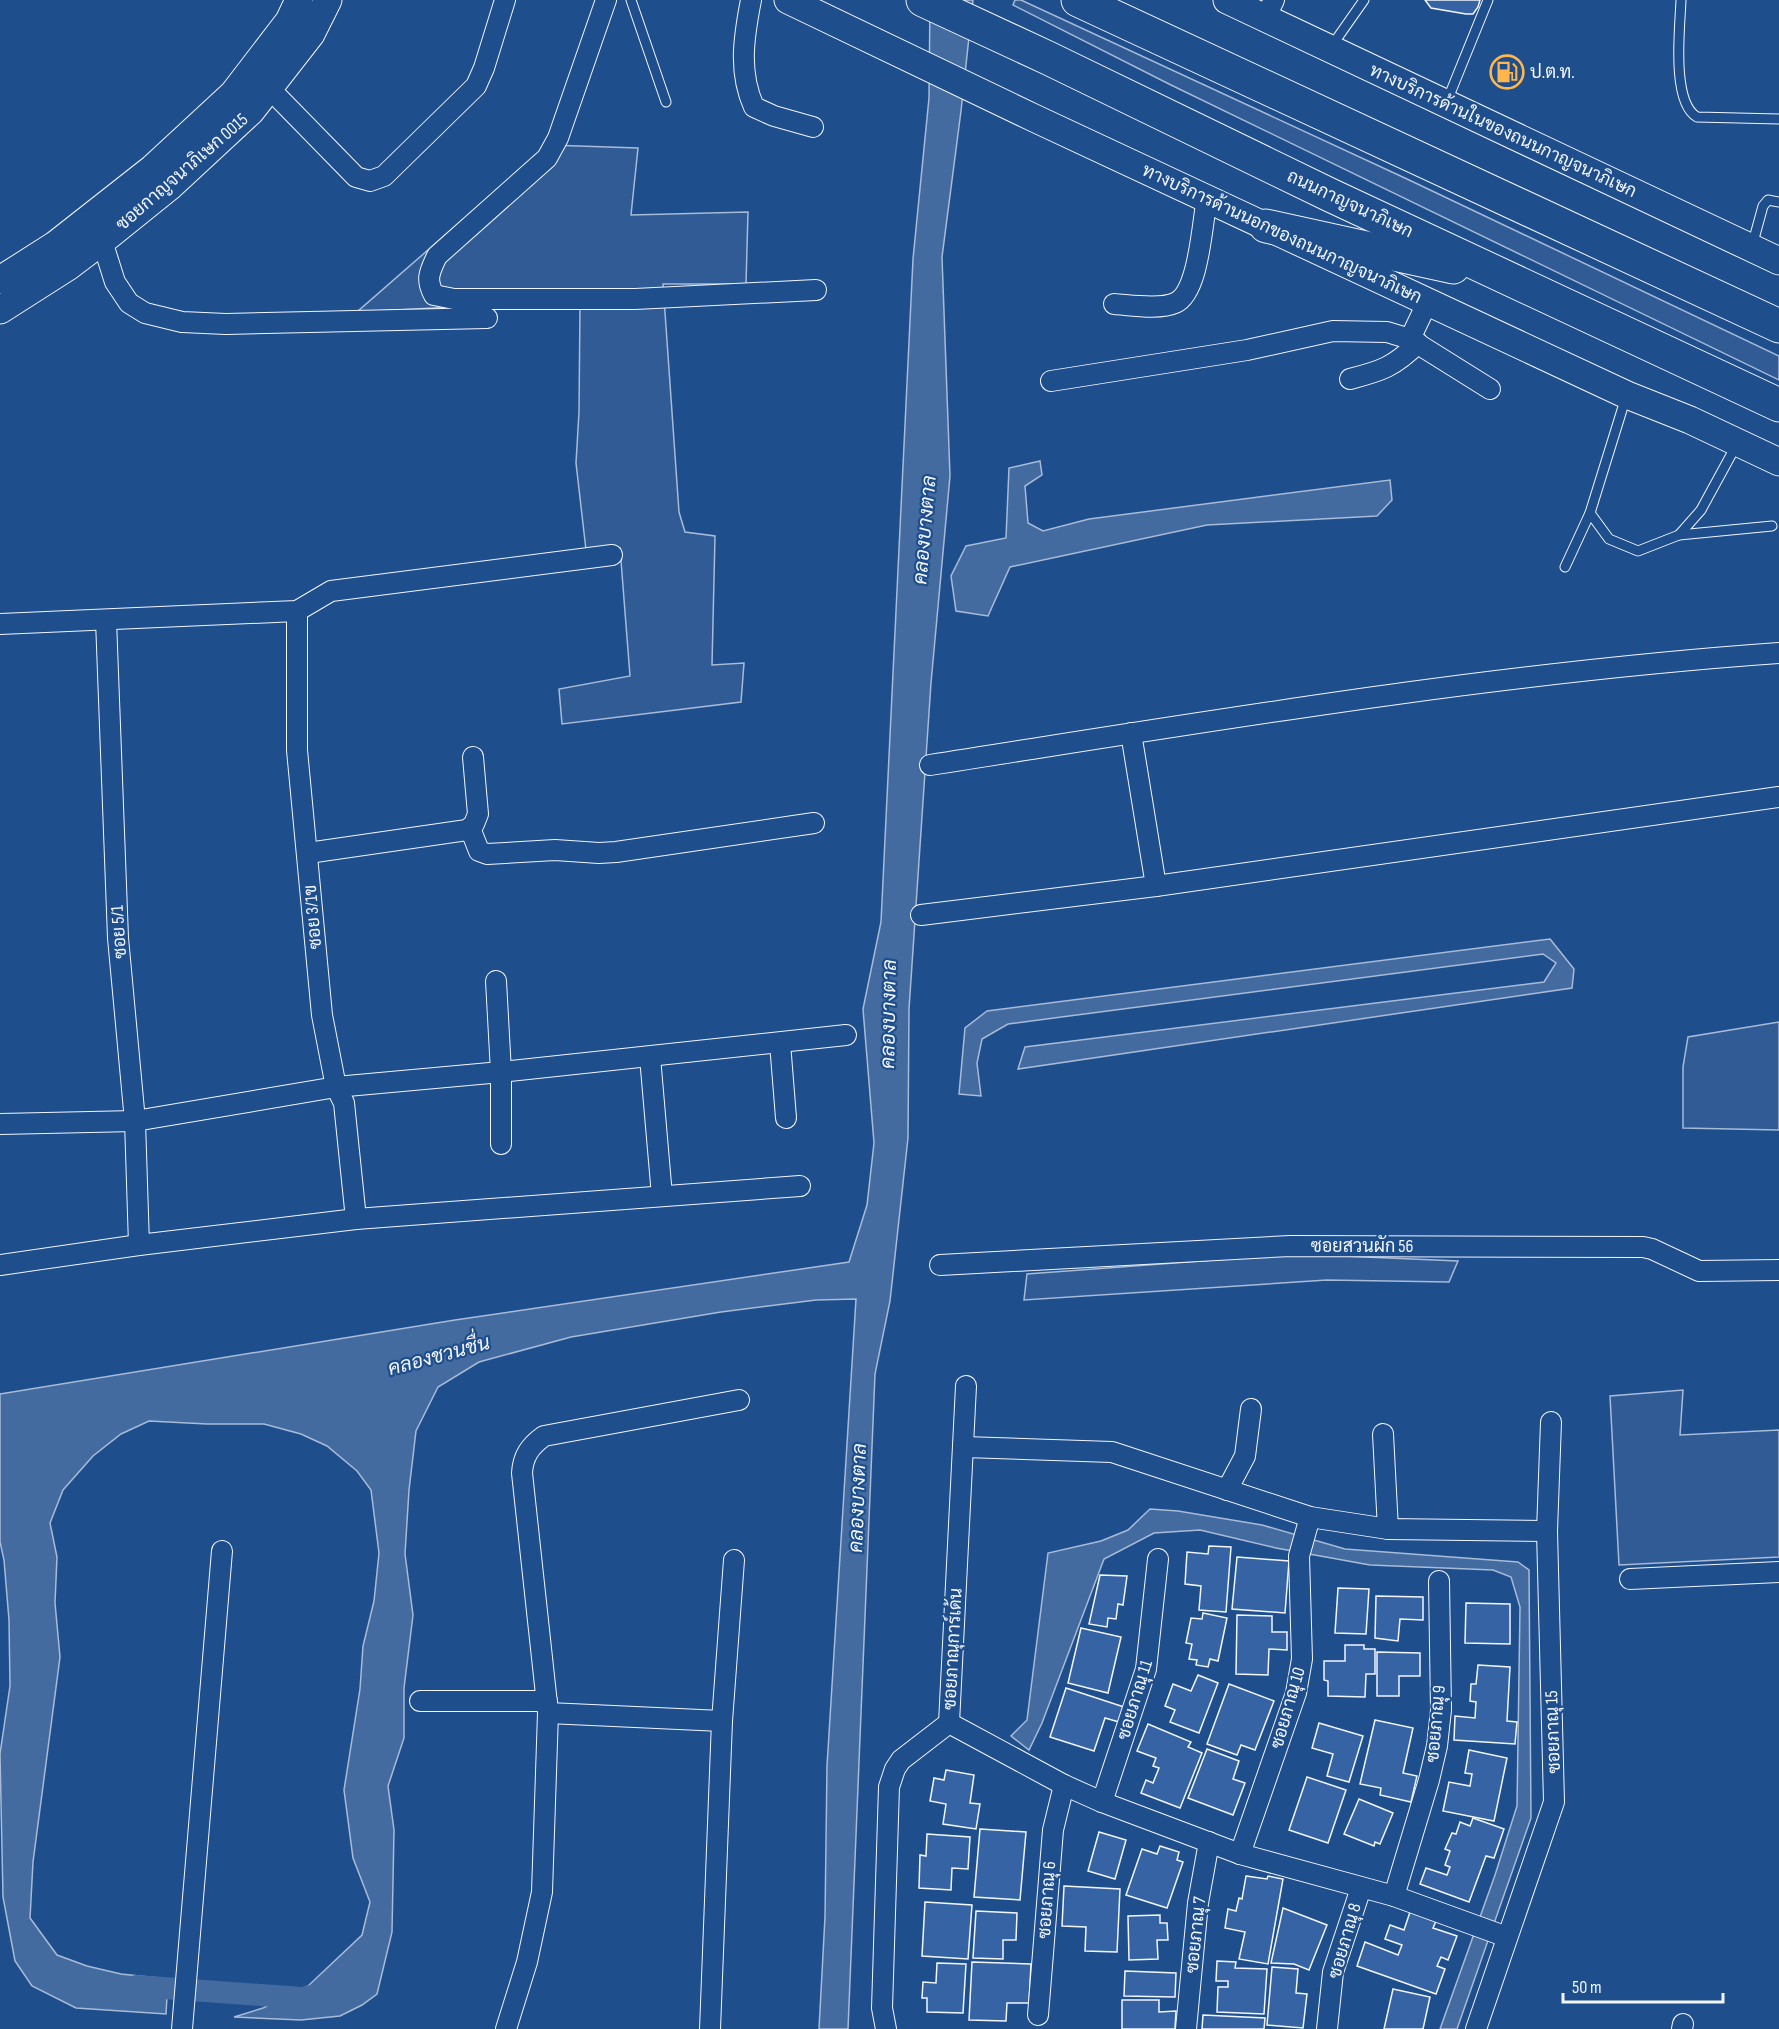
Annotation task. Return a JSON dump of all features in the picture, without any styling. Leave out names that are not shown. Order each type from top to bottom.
[{"type":"highway","name":"ถนนกาญจนาภิเษก","points":[[923,0],[1320,190],[1779,405]]},
{"type":"highway","points":[[1078,0],[1779,326]]},
{"type":"highway","points":[[1266,226],[1514,281]]},
{"type":"highway","points":[[1739,386],[1779,416]]},
{"type":"main road","name":"ซอยกาญจนาภิเษก 0015","points":[[0,280],[55,245],[153,168],[220,123],[251,111],[259,80],[299,0]]},
{"type":"main road","name":"ซอยกาญจนาภิเษก 0015","points":[[259,80],[311,34],[328,0]]},
{"type":"main road","name":"ทางบริการด้านนอกของถนนกาญจนาภิเษก","points":[[788,0],[1034,118],[1627,395],[1690,420],[1779,462]]},
{"type":"main road","name":"ทางบริการด้านในของถนนกาญจนาภิเษก","points":[[1227,0],[1269,9],[1329,49],[1779,261]]},
{"type":"main road","name":"ซอยกาญจนาภิเษก 0015","points":[[0,310],[69,266],[169,188],[220,123]]},
{"type":"street","points":[[259,80],[356,177],[370,181],[384,176],[476,86],[484,68],[505,0]]},
{"type":"street","points":[[606,0],[558,138],[547,158],[437,256],[430,272],[429,285],[434,295],[454,299],[635,299],[816,290]]},
{"type":"street","points":[[751,0],[742,57],[748,95],[753,106],[774,116],[813,127]]},
{"type":"street","points":[[1113,304],[1164,306],[1174,304],[1185,297],[1193,281],[1207,198]]},
{"type":"street","points":[[102,241],[115,282],[129,303],[145,313],[182,322],[226,324],[487,318]]},
{"type":"street","points":[[1350,380],[1377,372],[1401,360],[1414,341],[1428,301]]},
{"type":"street","points":[[1051,381],[1247,350],[1333,331],[1388,332],[1414,341],[1490,389]]},
{"type":"street","points":[[0,624],[297,611],[331,591],[612,555]]},
{"type":"street","name":"ซอย 3/1ข","points":[[297,611],[297,750],[322,1015],[336,1087],[344,1103],[356,1219]]},
{"type":"street","name":"ซอย 5/1","points":[[106,620],[118,938],[135,1121],[139,1245]]},
{"type":"street","points":[[930,765],[1131,733],[1484,682],[1660,662],[1779,653]]},
{"type":"street","points":[[1131,733],[1156,886]]},
{"type":"street","points":[[308,853],[467,830],[474,824],[478,814],[473,758]]},
{"type":"street","points":[[921,915],[1156,886],[1779,797]]},
{"type":"street","points":[[470,828],[479,851],[487,854],[555,850],[599,853],[814,822]]},
{"type":"street","points":[[496,981],[501,1072],[501,1144]]},
{"type":"street","points":[[0,1124],[135,1121],[336,1087],[650,1057],[846,1035]]},
{"type":"street","points":[[780,1043],[786,1118]]},
{"type":"street","points":[[650,1057],[662,1196]]},
{"type":"street","points":[[0,1265],[139,1245],[356,1219],[800,1186]]},
{"type":"street","name":"ซอยสวนผัก 56","points":[[940,1265],[1290,1246],[1631,1247],[1652,1249],[1700,1271],[1779,1270]]},
{"type":"street","name":"ซอยภาณุการ์เด้น","points":[[886,2029],[882,2008],[889,1787],[895,1769],[901,1760],[949,1723],[966,1386]]},
{"type":"street","points":[[506,2029],[527,1962],[542,1892],[548,1707],[522,1473],[523,1461],[534,1443],[544,1436],[739,1400]]},
{"type":"street","points":[[1227,1490],[1245,1456],[1251,1409]]},
{"type":"street","name":"ซอยภาณุ 15","points":[[1476,2029],[1501,1935],[1554,1802],[1547,1531],[1551,1422]]},
{"type":"street","points":[[1383,1434],[1388,1529]]},
{"type":"street","points":[[964,1447],[1112,1452],[1227,1490],[1307,1525],[1388,1529],[1547,1531]]},
{"type":"street","name":"ซอยภาณุ 10","points":[[1240,1854],[1296,1693],[1302,1659],[1299,1556],[1307,1525]]},
{"type":"street","points":[[183,2020],[222,1551]]},
{"type":"street","name":"ซอยภาณุ 11","points":[[1102,1802],[1146,1668],[1158,1559]]},
{"type":"street","points":[[710,2029],[722,1721],[734,1560]]},
{"type":"street","points":[[1630,1579],[1779,1572]]},
{"type":"street","name":"ซอยภาณุ 9","points":[[1394,1896],[1437,1746],[1440,1710],[1439,1581]]},
{"type":"street","points":[[420,1701],[548,1707],[722,1721]]},
{"type":"street","points":[[949,1723],[1064,1785],[1102,1802],[1240,1854],[1394,1896],[1501,1935]]},
{"type":"street","name":"ซอยภาณุ 6","points":[[1038,2016],[1053,1830],[1064,1785]]},
{"type":"street","name":"ซอยภาณุ 7","points":[[1186,2029],[1198,1903],[1209,1842]]},
{"type":"street","name":"ซอยภาณุ 8","points":[[1327,2029],[1333,1972],[1361,1888]]},
{"type":"lane","points":[[631,0],[666,102]]},
{"type":"lane","points":[[1329,49],[1364,0]]},
{"type":"lane","points":[[1445,104],[1488,0]]},
{"type":"lane","points":[[1681,0],[1678,65],[1686,106],[1690,113],[1697,117],[1779,119]]},
{"type":"lane","points":[[1751,248],[1763,206],[1768,200],[1778,199]]},
{"type":"lane","points":[[1565,567],[1590,513],[1627,395]]},
{"type":"lane","points":[[1679,535],[1701,510],[1737,443]]},
{"type":"lane","points":[[1590,513],[1609,539],[1638,551],[1679,535],[1772,526]]},
{"type":"shaded area","points":[[1015,0],[1021,0],[1407,179],[1779,356],[1779,380],[1171,85],[1013,5]]},
{"type":"shaded area","points":[[548,145],[638,148],[631,215],[748,212],[746,284],[663,284],[679,512],[685,532],[715,536],[712,665],[744,663],[741,702],[562,724],[559,689],[630,676],[620,548],[586,550],[576,463],[580,306],[491,305],[357,312]]},
{"type":"shaded area","points":[[1779,1022],[1779,1130],[1683,1128],[1683,1067],[1688,1037]]},
{"type":"shaded area","points":[[1295,1254],[1458,1261],[1449,1282],[1327,1280],[1024,1300],[1027,1274]]},
{"type":"shaded area","points":[[1683,1390],[1680,1435],[1779,1430],[1779,1557],[1619,1565],[1610,1396]]},
{"type":"water","points":[[930,0],[973,0],[942,257],[950,476],[931,683],[909,1009],[908,1138],[890,1301],[875,1374],[848,2029],[819,2029],[825,1917],[827,1766],[856,1299],[816,1300],[721,1312],[571,1337],[479,1362],[438,1387],[416,1431],[409,1490],[405,1554],[413,1615],[404,1688],[404,1738],[388,1786],[394,1830],[392,1932],[377,1994],[340,2016],[301,2020],[234,2017],[263,2008],[308,1986],[362,1935],[370,1902],[353,1858],[344,1790],[360,1689],[363,1646],[374,1601],[379,1553],[371,1490],[357,1471],[327,1446],[301,1434],[264,1424],[149,1421],[121,1434],[93,1456],[63,1490],[50,1523],[57,1557],[55,1603],[60,1657],[33,1862],[30,1918],[57,1955],[87,1966],[121,1974],[168,1979],[166,2014],[76,2008],[32,1986],[15,1961],[3,1897],[0,1754],[10,1686],[9,1620],[4,1560],[0,1542],[0,1394],[455,1320],[849,1262],[867,1205],[874,1143],[863,1009],[881,922],[913,259],[929,98]]},
{"type":"water","points":[[1040,461],[1042,475],[1025,486],[1028,523],[1043,531],[1089,519],[1390,480],[1392,500],[1377,516],[1207,525],[1010,567],[988,616],[956,611],[951,576],[966,546],[1006,538],[1009,468]]},
{"type":"water","points":[[1550,939],[1574,969],[1572,988],[1018,1069],[1025,1047],[1544,982],[1556,963],[1543,954],[1008,1024],[982,1039],[977,1063],[981,1096],[959,1094],[965,1028],[987,1011]]},
{"type":"water","points":[[1150,1509],[1178,1511],[1262,1525],[1345,1549],[1518,1562],[1529,1570],[1531,1818],[1457,2029],[1440,2029],[1517,1806],[1520,1607],[1511,1577],[1493,1570],[1370,1565],[1276,1548],[1200,1530],[1154,1533],[1104,1559],[1042,1723],[1029,1750],[1011,1736],[1027,1720],[1048,1553],[1101,1541],[1128,1530]]},
{"type":"building","points":[[1425,0],[1480,0],[1473,14],[1466,14],[1431,8]]},
{"type":"building","points":[[1209,1546],[1231,1547],[1226,1612],[1199,1610],[1201,1586],[1185,1584],[1187,1552],[1208,1554]]},
{"type":"building","points":[[1237,1557],[1289,1561],[1285,1613],[1232,1609]]},
{"type":"building","points":[[1100,1575],[1127,1576],[1123,1605],[1118,1604],[1116,1619],[1108,1618],[1107,1627],[1089,1624]]},
{"type":"building","points":[[1338,1588],[1369,1589],[1366,1634],[1335,1633]]},
{"type":"building","points":[[1376,1596],[1423,1597],[1423,1620],[1400,1619],[1398,1641],[1375,1638]]},
{"type":"building","points":[[1466,1603],[1510,1604],[1510,1644],[1465,1643]]},
{"type":"building","points":[[1203,1613],[1227,1618],[1218,1661],[1210,1659],[1208,1667],[1196,1665],[1197,1660],[1189,1659],[1192,1644],[1186,1643],[1191,1618],[1202,1619]]},
{"type":"building","points":[[1237,1615],[1272,1616],[1272,1632],[1287,1632],[1287,1650],[1269,1649],[1268,1675],[1236,1674]]},
{"type":"building","points":[[1081,1628],[1121,1637],[1108,1693],[1068,1683]]},
{"type":"building","points":[[1345,1645],[1364,1645],[1364,1649],[1375,1649],[1375,1674],[1366,1674],[1365,1697],[1328,1696],[1328,1681],[1324,1680],[1324,1661],[1345,1661]]},
{"type":"building","points":[[1377,1652],[1420,1653],[1420,1676],[1399,1676],[1399,1696],[1377,1696]]},
{"type":"building","points":[[1478,1665],[1510,1667],[1507,1721],[1517,1722],[1515,1744],[1454,1740],[1455,1716],[1475,1718],[1476,1702],[1470,1701],[1471,1684],[1476,1684]]},
{"type":"building","points":[[1198,1675],[1218,1683],[1199,1733],[1170,1722],[1175,1710],[1165,1706],[1173,1684],[1191,1691]]},
{"type":"building","points":[[1229,1684],[1274,1701],[1255,1750],[1241,1745],[1237,1755],[1207,1744]]},
{"type":"building","points":[[1066,1688],[1124,1707],[1119,1722],[1105,1718],[1094,1751],[1050,1737]]},
{"type":"building","points":[[1375,1720],[1413,1728],[1403,1773],[1417,1776],[1411,1802],[1380,1795],[1381,1788],[1360,1784]]},
{"type":"building","points":[[1319,1723],[1363,1736],[1349,1782],[1327,1776],[1333,1754],[1312,1748]]},
{"type":"building","points":[[1148,1724],[1191,1742],[1188,1747],[1202,1753],[1180,1808],[1141,1793],[1146,1780],[1153,1783],[1159,1768],[1153,1766],[1156,1758],[1137,1751]]},
{"type":"building","points":[[1207,1749],[1239,1761],[1233,1779],[1245,1783],[1233,1815],[1188,1798]]},
{"type":"building","points":[[1469,1750],[1507,1758],[1494,1821],[1443,1811],[1449,1782],[1470,1786],[1472,1774],[1465,1773]]},
{"type":"building","points":[[946,1770],[974,1775],[970,1803],[980,1804],[976,1829],[943,1824],[946,1804],[930,1801],[934,1778],[944,1780]]},
{"type":"building","points":[[1307,1777],[1346,1790],[1328,1843],[1289,1830]]},
{"type":"building","points":[[1359,1799],[1393,1813],[1380,1844],[1375,1842],[1374,1846],[1344,1834]]},
{"type":"building","points":[[1473,1818],[1504,1829],[1494,1858],[1486,1856],[1469,1902],[1420,1884],[1426,1868],[1447,1875],[1450,1867],[1445,1865],[1450,1851],[1445,1849],[1452,1833],[1456,1834],[1460,1822],[1470,1826]]},
{"type":"building","points":[[980,1829],[1026,1832],[1020,1900],[974,1897]]},
{"type":"building","points":[[1099,1832],[1126,1840],[1115,1879],[1088,1871]]},
{"type":"building","points":[[927,1834],[970,1837],[968,1869],[952,1868],[951,1890],[919,1888],[920,1855],[926,1856]]},
{"type":"building","points":[[1160,1846],[1179,1852],[1177,1860],[1183,1862],[1167,1908],[1126,1895],[1142,1849],[1157,1854]]},
{"type":"building","points":[[1246,1876],[1283,1879],[1268,1964],[1239,1959],[1245,1932],[1225,1928],[1228,1909],[1236,1911],[1239,1898],[1242,1899]]},
{"type":"building","points":[[1064,1886],[1120,1889],[1117,1952],[1085,1951],[1086,1927],[1062,1926]]},
{"type":"building","points":[[925,1902],[972,1905],[968,1959],[922,1956]]},
{"type":"building","points":[[1283,1908],[1327,1925],[1309,1970],[1294,1964],[1271,1963]]},
{"type":"building","points":[[976,1911],[1017,1913],[1016,1940],[1003,1940],[1003,1959],[973,1958]]},
{"type":"building","points":[[1410,1912],[1436,1921],[1433,1928],[1457,1936],[1448,1960],[1441,1957],[1437,1966],[1445,1969],[1436,1994],[1357,1966],[1365,1942],[1398,1955],[1402,1945],[1385,1939],[1390,1925],[1404,1930]]},
{"type":"building","points":[[1160,1915],[1160,1923],[1167,1923],[1168,1940],[1157,1940],[1158,1959],[1129,1960],[1128,1916]]},
{"type":"building","points":[[1217,1961],[1236,1962],[1235,1968],[1267,1969],[1264,2014],[1217,2012],[1218,1987],[1228,1987],[1228,1981],[1216,1981]]},
{"type":"building","points":[[972,1962],[1031,1964],[1029,2003],[1007,2003],[1006,2021],[969,2020]]},
{"type":"building","points":[[937,1963],[966,1964],[963,2013],[927,2012],[927,1998],[922,1998],[923,1982],[936,1983]]},
{"type":"building","points":[[1272,1967],[1298,1969],[1296,1993],[1307,1994],[1303,2028],[1267,2025]]},
{"type":"building","points":[[1125,1971],[1176,1973],[1175,1997],[1124,1996]]},
{"type":"building","points":[[1393,1989],[1430,1997],[1423,2029],[1384,2029]]},
{"type":"building","points":[[1122,2000],[1159,2000],[1159,2012],[1176,2011],[1175,2029],[1122,2029]]},
{"type":"building","points":[[1203,2015],[1265,2018],[1264,2029],[1202,2029]]},
{"type":"waterway","points":[[136,1986],[302,1998],[316,1995]]},
{"type":"place","name":"ป.ต.ท.","points":[[1507,72]]},
{"type":"water label","name":"คลองบางตาล","points":[[925,530]]},
{"type":"water label","name":"คลองบางตาล","points":[[889,1014]]},
{"type":"water label","name":"คลองชวนชื่น","points":[[439,1356]]},
{"type":"water label","name":"คลองบางตาล","points":[[858,1498]]}]
